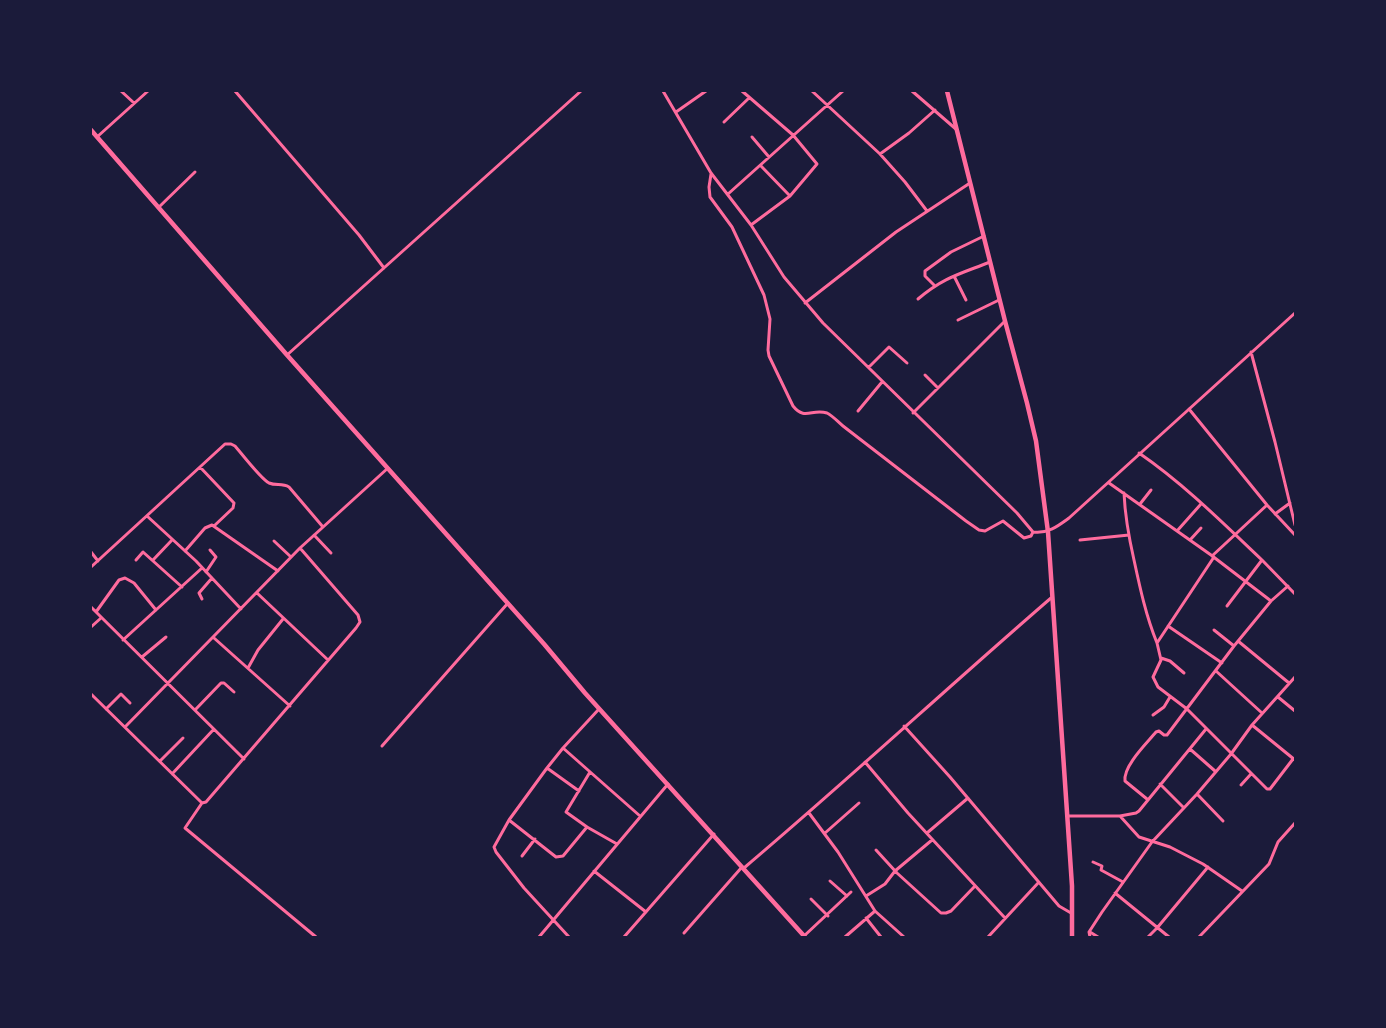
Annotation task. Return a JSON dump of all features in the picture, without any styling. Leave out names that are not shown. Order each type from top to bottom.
[{"type":"main road","points":[[947,91],[1036,442],[1049,531],[1051,598],[1072,886],[1072,937]]},
{"type":"main road","points":[[91,130],[600,708],[805,936]]},
{"type":"street","points":[[121,91],[134,103]]},
{"type":"street","points":[[97,137],[148,91]]},
{"type":"street","points":[[235,91],[359,235],[384,268]]},
{"type":"street","points":[[288,355],[581,91]]},
{"type":"street","points":[[663,91],[711,173],[751,225],[784,277],[805,303],[913,413],[1017,513],[1033,532],[1040,533],[1057,527],[1109,483],[1295,312]]},
{"type":"street","points":[[676,112],[706,91]]},
{"type":"street","points":[[742,91],[793,135],[817,164],[790,196],[751,225]]},
{"type":"street","points":[[812,91],[880,154],[927,211]]},
{"type":"street","points":[[728,194],[843,91]]},
{"type":"street","points":[[912,91],[957,130]]},
{"type":"street","points":[[724,122],[748,98]]},
{"type":"street","points":[[880,154],[909,133],[935,110]]},
{"type":"street","points":[[752,137],[769,157]]},
{"type":"street","points":[[761,166],[790,196]]},
{"type":"street","points":[[159,206],[195,172]]},
{"type":"street","points":[[711,173],[710,197],[732,227],[764,295],[770,319],[768,350],[796,410],[804,414],[820,412],[833,416],[843,426],[979,530],[986,530],[1003,521],[1024,538],[1031,536],[1033,532]]},
{"type":"street","points":[[805,303],[860,259],[970,183]]},
{"type":"street","points":[[934,286],[925,276],[925,271],[951,252],[984,236]]},
{"type":"street","points":[[918,299],[934,286],[990,262]]},
{"type":"street","points":[[954,276],[966,300]]},
{"type":"street","points":[[958,320],[999,300]]},
{"type":"street","points":[[913,413],[1005,321]]},
{"type":"street","points":[[869,367],[889,347],[906,363]]},
{"type":"street","points":[[1251,352],[1295,525]]},
{"type":"street","points":[[925,375],[938,388]]},
{"type":"street","points":[[858,411],[882,382]]},
{"type":"street","points":[[1189,409],[1267,505],[1295,536]]},
{"type":"street","points":[[91,568],[222,446],[231,444],[266,480],[289,487],[323,527]]},
{"type":"street","points":[[1140,453],[1169,475],[1236,534],[1295,594]]},
{"type":"street","points":[[200,467],[234,503],[233,508],[214,526]]},
{"type":"street","points":[[125,727],[214,638],[291,556],[388,467]]},
{"type":"street","points":[[1109,483],[1213,556],[1271,601]]},
{"type":"street","points":[[1140,504],[1151,490]]},
{"type":"street","points":[[1124,493],[1129,535],[1145,611],[1161,658],[1153,677],[1154,680],[1158,687],[1187,709],[1230,754],[1269,789],[1294,759],[1252,725]]},
{"type":"street","points":[[1275,514],[1290,503]]},
{"type":"street","points":[[1177,531],[1201,504]]},
{"type":"street","points":[[1157,643],[1213,556],[1267,505]]},
{"type":"street","points":[[147,516],[185,551],[241,609]]},
{"type":"street","points":[[185,551],[205,528],[210,525],[278,571]]},
{"type":"street","points":[[1190,540],[1201,528]]},
{"type":"street","points":[[314,535],[331,553]]},
{"type":"street","points":[[1080,540],[1129,535]]},
{"type":"street","points":[[153,560],[172,540]]},
{"type":"street","points":[[274,542],[291,556]]},
{"type":"street","points":[[300,548],[359,618],[360,622],[244,759],[206,802],[202,802],[186,828],[316,937]]},
{"type":"street","points":[[206,572],[216,559],[210,550]]},
{"type":"street","points":[[91,552],[98,561]]},
{"type":"street","points":[[136,560],[144,552],[182,587]]},
{"type":"street","points":[[1227,606],[1262,560]]},
{"type":"street","points":[[123,640],[202,568]]},
{"type":"street","points":[[96,612],[119,580],[125,578],[134,583],[156,610]]},
{"type":"street","points":[[202,599],[199,593],[212,578]]},
{"type":"street","points":[[1147,799],[1125,781],[1126,771],[1133,760],[1156,732],[1159,731],[1167,735],[1238,641],[1271,601],[1288,586]]},
{"type":"street","points":[[257,593],[328,660]]},
{"type":"street","points":[[684,934],[744,867],[809,813],[904,726],[1051,598]]},
{"type":"street","points":[[382,746],[508,603]]},
{"type":"street","points":[[91,608],[244,759]]},
{"type":"street","points":[[91,627],[102,618]]},
{"type":"street","points":[[248,668],[258,650],[284,619]]},
{"type":"street","points":[[1168,626],[1222,663]]},
{"type":"street","points":[[1214,630],[1234,646]]},
{"type":"street","points":[[142,657],[166,637]]},
{"type":"street","points":[[214,638],[290,706]]},
{"type":"street","points":[[1238,641],[1289,683]]},
{"type":"street","points":[[1161,658],[1170,661],[1184,673]]},
{"type":"street","points":[[1216,672],[1262,713]]},
{"type":"street","points":[[1098,937],[1089,934],[1122,882],[1152,842],[1197,794],[1262,713],[1295,677]]},
{"type":"street","points":[[195,710],[221,683],[224,683],[234,692]]},
{"type":"street","points":[[91,694],[202,802]]},
{"type":"street","points":[[106,709],[121,694],[130,703]]},
{"type":"street","points":[[1153,715],[1164,707],[1170,697]]},
{"type":"street","points":[[1278,697],[1295,711]]},
{"type":"street","points":[[569,937],[524,888],[494,850],[496,841],[508,820],[563,748],[600,708]]},
{"type":"street","points":[[904,726],[968,798],[1059,906],[1072,913]]},
{"type":"street","points":[[172,774],[214,729]]},
{"type":"street","points":[[1068,816],[1120,816],[1136,813],[1206,729]]},
{"type":"street","points":[[160,761],[183,738]]},
{"type":"street","points":[[563,748],[640,816]]},
{"type":"street","points":[[1190,749],[1215,771]]},
{"type":"street","points":[[865,762],[932,840],[1005,918]]},
{"type":"street","points":[[547,768],[579,791]]},
{"type":"street","points":[[590,772],[566,812],[587,827],[617,844]]},
{"type":"street","points":[[1241,785],[1251,774]]},
{"type":"street","points":[[539,937],[668,783]]},
{"type":"street","points":[[1160,784],[1184,808]]},
{"type":"street","points":[[1197,794],[1223,821]]},
{"type":"street","points":[[927,833],[968,798]]},
{"type":"street","points":[[825,833],[859,803]]},
{"type":"street","points":[[809,813],[825,833],[875,911],[904,937]]},
{"type":"street","points":[[1120,816],[1139,837],[1170,847],[1208,867],[1242,891]]},
{"type":"street","points":[[508,820],[556,857],[562,857],[587,827]]},
{"type":"street","points":[[1199,937],[1269,864],[1278,842],[1295,823]]},
{"type":"street","points":[[624,937],[714,834]]},
{"type":"street","points":[[522,856],[535,839]]},
{"type":"street","points":[[866,896],[885,884],[895,871],[932,840]]},
{"type":"street","points":[[876,850],[895,871],[941,913],[951,911],[974,886]]},
{"type":"street","points":[[1094,862],[1103,866],[1101,870],[1122,882]]},
{"type":"street","points":[[1148,937],[1208,867]]},
{"type":"street","points":[[594,872],[646,912]]},
{"type":"street","points":[[830,881],[847,896]]},
{"type":"street","points":[[988,937],[1039,882]]},
{"type":"street","points":[[805,936],[852,892]]},
{"type":"street","points":[[1115,893],[1169,937]]},
{"type":"street","points":[[811,899],[828,916]]},
{"type":"street","points":[[845,937],[875,911]]},
{"type":"street","points":[[866,918],[879,936]]}]
